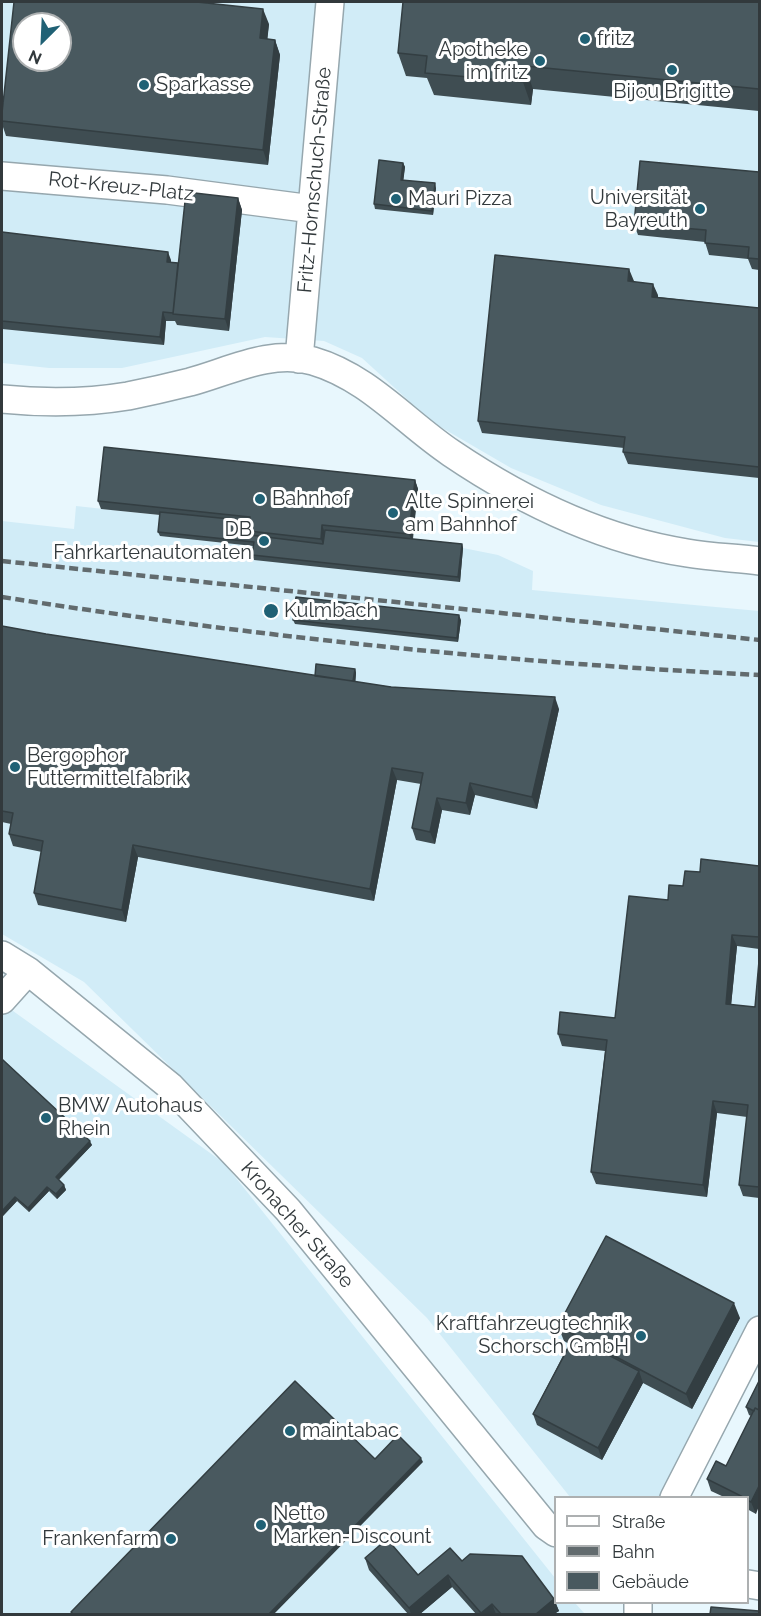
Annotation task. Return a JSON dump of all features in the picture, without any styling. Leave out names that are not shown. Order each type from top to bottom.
[{"type":"street","name":"Fritz-Hornschuch-Straße","points":[[299,358],[330,2]]},
{"type":"street","name":"Rot-Kreuz-Platz","points":[[2,176],[167,190],[312,208]]},
{"type":"street","points":[[2,399],[37,402],[127,396],[190,382],[275,357],[299,358],[330,367],[355,380],[398,410],[450,453],[523,498],[603,532],[686,553],[759,561]]},
{"type":"street","name":"Kronacher Straße","points":[[2,955],[28,971],[171,1087],[288,1210],[546,1526],[554,1532]]},
{"type":"street","points":[[2,1000],[28,971]]},
{"type":"street","points":[[675,1496],[759,1330]]},
{"type":"shaded area","points":[[2,2],[759,2],[759,542],[725,538],[601,505],[511,468],[432,422],[362,358],[324,341],[265,337],[122,368],[49,368],[2,363]]},
{"type":"shaded area","points":[[76,506],[463,548],[498,555],[533,571],[532,590],[759,611],[759,1329],[668,1496],[569,1496],[427,1318],[84,982],[2,934],[2,521],[74,529]]},
{"type":"shaded area","points":[[2,1003],[224,1163],[554,1577],[554,1604],[576,1604],[585,1614],[2,1614]]},
{"type":"building","name":"Sparkasse","points":[[14,2],[197,2],[263,9],[260,38],[275,40],[263,150],[2,121],[12,20],[12,72],[72,72],[72,12],[13,12]]},
{"type":"building","name":"fritz","points":[[403,2],[759,2],[759,89],[525,66],[523,82],[425,73],[427,56],[398,53]]},
{"type":"building","points":[[379,160],[403,163],[401,180],[435,183],[432,211],[374,204]]},
{"type":"building","name":"Universität Bayreuth","points":[[640,161],[759,172],[759,259],[748,258],[749,247],[705,243],[706,230],[634,224]]},
{"type":"building","points":[[186,192],[238,198],[225,319],[173,314]]},
{"type":"building","points":[[2,232],[168,252],[167,262],[178,263],[173,313],[163,312],[160,337],[2,321]]},
{"type":"building","points":[[495,255],[629,269],[628,281],[653,284],[652,297],[759,308],[759,467],[623,452],[625,437],[478,421]]},
{"type":"building","name":"Bahnhof","points":[[104,447],[415,480],[409,534],[322,525],[321,539],[302,537],[249,531],[250,517],[98,501]]},
{"type":"building","points":[[160,512],[250,521],[250,535],[323,544],[325,530],[462,544],[458,577],[252,555],[254,542],[158,532]]},
{"type":"building","points":[[296,597],[459,615],[457,638],[293,620]]},
{"type":"building","points":[[2,626],[391,687],[555,697],[532,797],[470,783],[466,803],[437,798],[430,832],[412,828],[423,773],[392,768],[370,889],[133,845],[122,910],[34,893],[43,841],[9,834],[13,813],[2,811]]},
{"type":"building","points":[[316,664],[355,669],[353,681],[315,676]]},
{"type":"building","points":[[701,859],[759,866],[759,937],[732,935],[726,1004],[755,1007],[759,961],[759,1187],[739,1185],[748,1105],[713,1101],[703,1185],[591,1172],[607,1040],[558,1034],[560,1012],[615,1018],[629,896],[668,900],[669,885],[683,886],[685,871],[700,872]]},
{"type":"building","points":[[3,1060],[90,1141],[56,1177],[64,1185],[56,1194],[47,1187],[28,1208],[15,1197],[2,1211],[2,1062]]},
{"type":"building","points":[[606,1236],[734,1303],[686,1394],[558,1326]]},
{"type":"building","points":[[574,1337],[639,1371],[598,1448],[533,1414]]},
{"type":"building","name":"Netto Marken-Discount","points":[[295,1381],[375,1459],[398,1435],[421,1458],[269,1614],[73,1614],[71,1612]]},
{"type":"building","points":[[759,1381],[759,1410],[755,1408],[754,1411],[746,1407]]},
{"type":"building","points":[[755,1408],[759,1410],[759,1486],[751,1502],[749,1496],[741,1496],[707,1479],[716,1461],[726,1466]]},
{"type":"building","points":[[387,1539],[418,1575],[450,1548],[462,1561],[470,1554],[522,1556],[554,1599],[536,1614],[501,1614],[492,1604],[481,1613],[448,1575],[409,1608],[365,1558]]},
{"type":"building","points":[[711,1607],[759,1611],[759,1614],[710,1614]]},
{"type":"railway","points":[[2,561],[760,640]]},
{"type":"railway","points":[[2,597],[190,624],[380,646],[570,663],[760,675]]},
{"type":"place","name":"fritz","points":[[585,39]]},
{"type":"place","name":"Apotheke im fritz","points":[[540,61]]},
{"type":"place","name":"Bijou Brigitte","points":[[672,70]]},
{"type":"place","name":"Sparkasse","points":[[144,85]]},
{"type":"place","name":"Mauri Pizza","points":[[396,199]]},
{"type":"place","name":"Universität Bayreuth","points":[[700,209]]},
{"type":"place","name":"Bahnhof","points":[[260,499]]},
{"type":"place","name":"Alte Spinnerei am Bahnhof","points":[[393,513]]},
{"type":"place","name":"DB Fahrkartenautomaten","points":[[264,541]]},
{"type":"place","name":"Kulmbach","points":[[271,611]]},
{"type":"place","name":"Bergophor Futtermittelfabrik","points":[[15,767]]},
{"type":"place","name":"BMW Autohaus Rhein","points":[[46,1118]]},
{"type":"place","name":"Kraftfahrzeugtechnik Schorsch GmbH","points":[[641,1336]]},
{"type":"place","name":"maintabac","points":[[290,1431]]},
{"type":"place","name":"Netto Marken-Discount","points":[[261,1525]]},
{"type":"place","name":"Frankenfarm","points":[[171,1539]]}]
